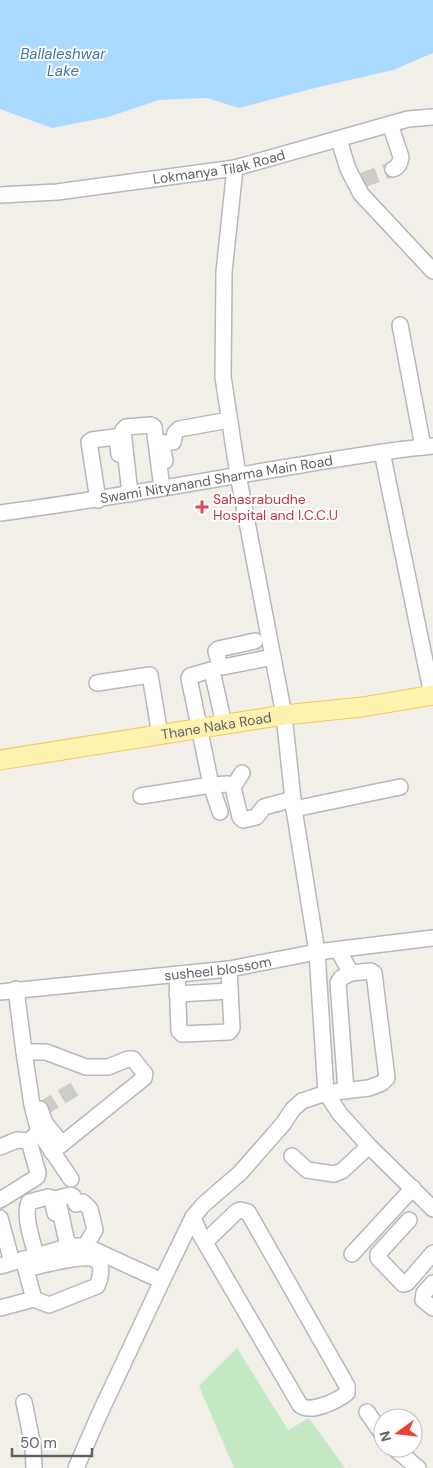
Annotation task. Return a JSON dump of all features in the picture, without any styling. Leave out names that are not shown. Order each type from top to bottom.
[{"type":"main road","name":"Thane Naka Road","points":[[0,760],[224,724],[284,715],[362,707],[432,695]]},
{"type":"street","name":"Lokmanya Tilak Road","points":[[0,195],[58,192],[235,168],[408,119],[433,117]]},
{"type":"street","points":[[390,124],[401,157],[397,168],[393,169]]},
{"type":"street","points":[[338,140],[348,169],[359,182],[361,194],[433,271]]},
{"type":"street","points":[[235,168],[224,272],[223,377],[238,475],[284,715],[293,804],[316,952],[326,1093],[340,1114],[369,1146],[433,1209]]},
{"type":"street","points":[[400,325],[428,447]]},
{"type":"street","points":[[165,488],[162,446],[164,443],[173,442],[179,429],[229,420]]},
{"type":"street","points":[[128,495],[123,430],[126,427],[151,425],[154,427],[165,488]]},
{"type":"street","points":[[98,500],[89,442],[92,440],[115,437],[117,439],[128,495]]},
{"type":"street","name":"Swami Nityanand Sharma Main Road","points":[[0,513],[98,500],[238,475],[382,452],[428,447]]},
{"type":"street","points":[[382,452],[432,695]]},
{"type":"street","points":[[255,641],[218,649],[216,651],[220,666],[273,657]]},
{"type":"street","points":[[220,812],[212,785],[190,676],[211,670],[224,724]]},
{"type":"street","points":[[98,684],[150,675],[160,735]]},
{"type":"street","points":[[242,773],[233,787],[240,817],[243,820],[256,817],[264,807],[400,787]]},
{"type":"street","points":[[141,796],[212,785],[228,784],[233,787]]},
{"type":"street","name":"susheel blossom","points":[[0,992],[229,969],[316,952],[433,938]]},
{"type":"street","points":[[338,950],[351,973]]},
{"type":"street","points":[[177,974],[179,1031],[182,1034],[229,1032],[232,1028],[229,969]]},
{"type":"street","points":[[76,1468],[99,1415],[193,1217],[203,1204],[240,1173],[283,1124],[293,1109],[302,1101],[326,1093],[346,1091],[370,1088],[382,1083],[387,1078],[374,973],[371,970],[351,973],[341,978],[338,983],[346,1091]]},
{"type":"street","points":[[16,989],[38,1101],[45,1123],[71,1179]]},
{"type":"street","points":[[177,994],[230,991]]},
{"type":"street","points":[[0,1200],[37,1177],[38,1173],[29,1052]]},
{"type":"street","points":[[29,1052],[46,1052],[86,1067],[108,1067],[128,1059],[133,1059],[145,1074],[144,1078],[57,1148]]},
{"type":"street","points":[[0,1146],[34,1137],[57,1148]]},
{"type":"street","points":[[292,1156],[308,1170],[334,1174],[342,1171],[369,1146]]},
{"type":"street","points":[[352,1254],[413,1188]]},
{"type":"street","points":[[66,1248],[58,1201],[59,1198],[70,1195],[76,1204],[83,1202],[90,1209],[94,1230],[85,1246]]},
{"type":"street","points":[[18,1257],[28,1220],[27,1205],[29,1202],[48,1197],[52,1198],[66,1248]]},
{"type":"street","points":[[18,1257],[21,1199]]},
{"type":"street","points":[[193,1217],[205,1242],[300,1405],[304,1409],[311,1409],[347,1393],[347,1386],[248,1212],[240,1210],[236,1212],[205,1242]]},
{"type":"street","points":[[0,1218],[18,1257],[34,1299]]},
{"type":"street","points":[[409,1220],[378,1254],[378,1258],[403,1284],[407,1283],[433,1253]]},
{"type":"street","points":[[18,1257],[85,1246],[162,1282]]},
{"type":"street","points":[[0,1308],[34,1299],[49,1305],[97,1286],[101,1277],[99,1262],[96,1260],[18,1257]]},
{"type":"street","points":[[433,1283],[424,1293],[423,1300],[433,1308]]},
{"type":"street","points":[[24,1402],[33,1446],[34,1468]]},
{"type":"street","points":[[368,1412],[373,1419]]},
{"type":"street","points":[[406,1458],[418,1468]]},
{"type":"green space","points":[[237,1348],[288,1430],[309,1418],[345,1468],[234,1468],[199,1386]]},
{"type":"water","name":"Ballaleshwar Lake","points":[[0,0],[433,0],[433,53],[393,70],[239,108],[207,98],[159,100],[108,117],[52,128],[0,109]]},
{"type":"tunnel","points":[[363,180],[393,169]]},
{"type":"tunnel","points":[[42,1109],[78,1087]]},
{"type":"place","name":"Sahasrabudhe Hospital and I.C.C.U","points":[[202,507]]}]
